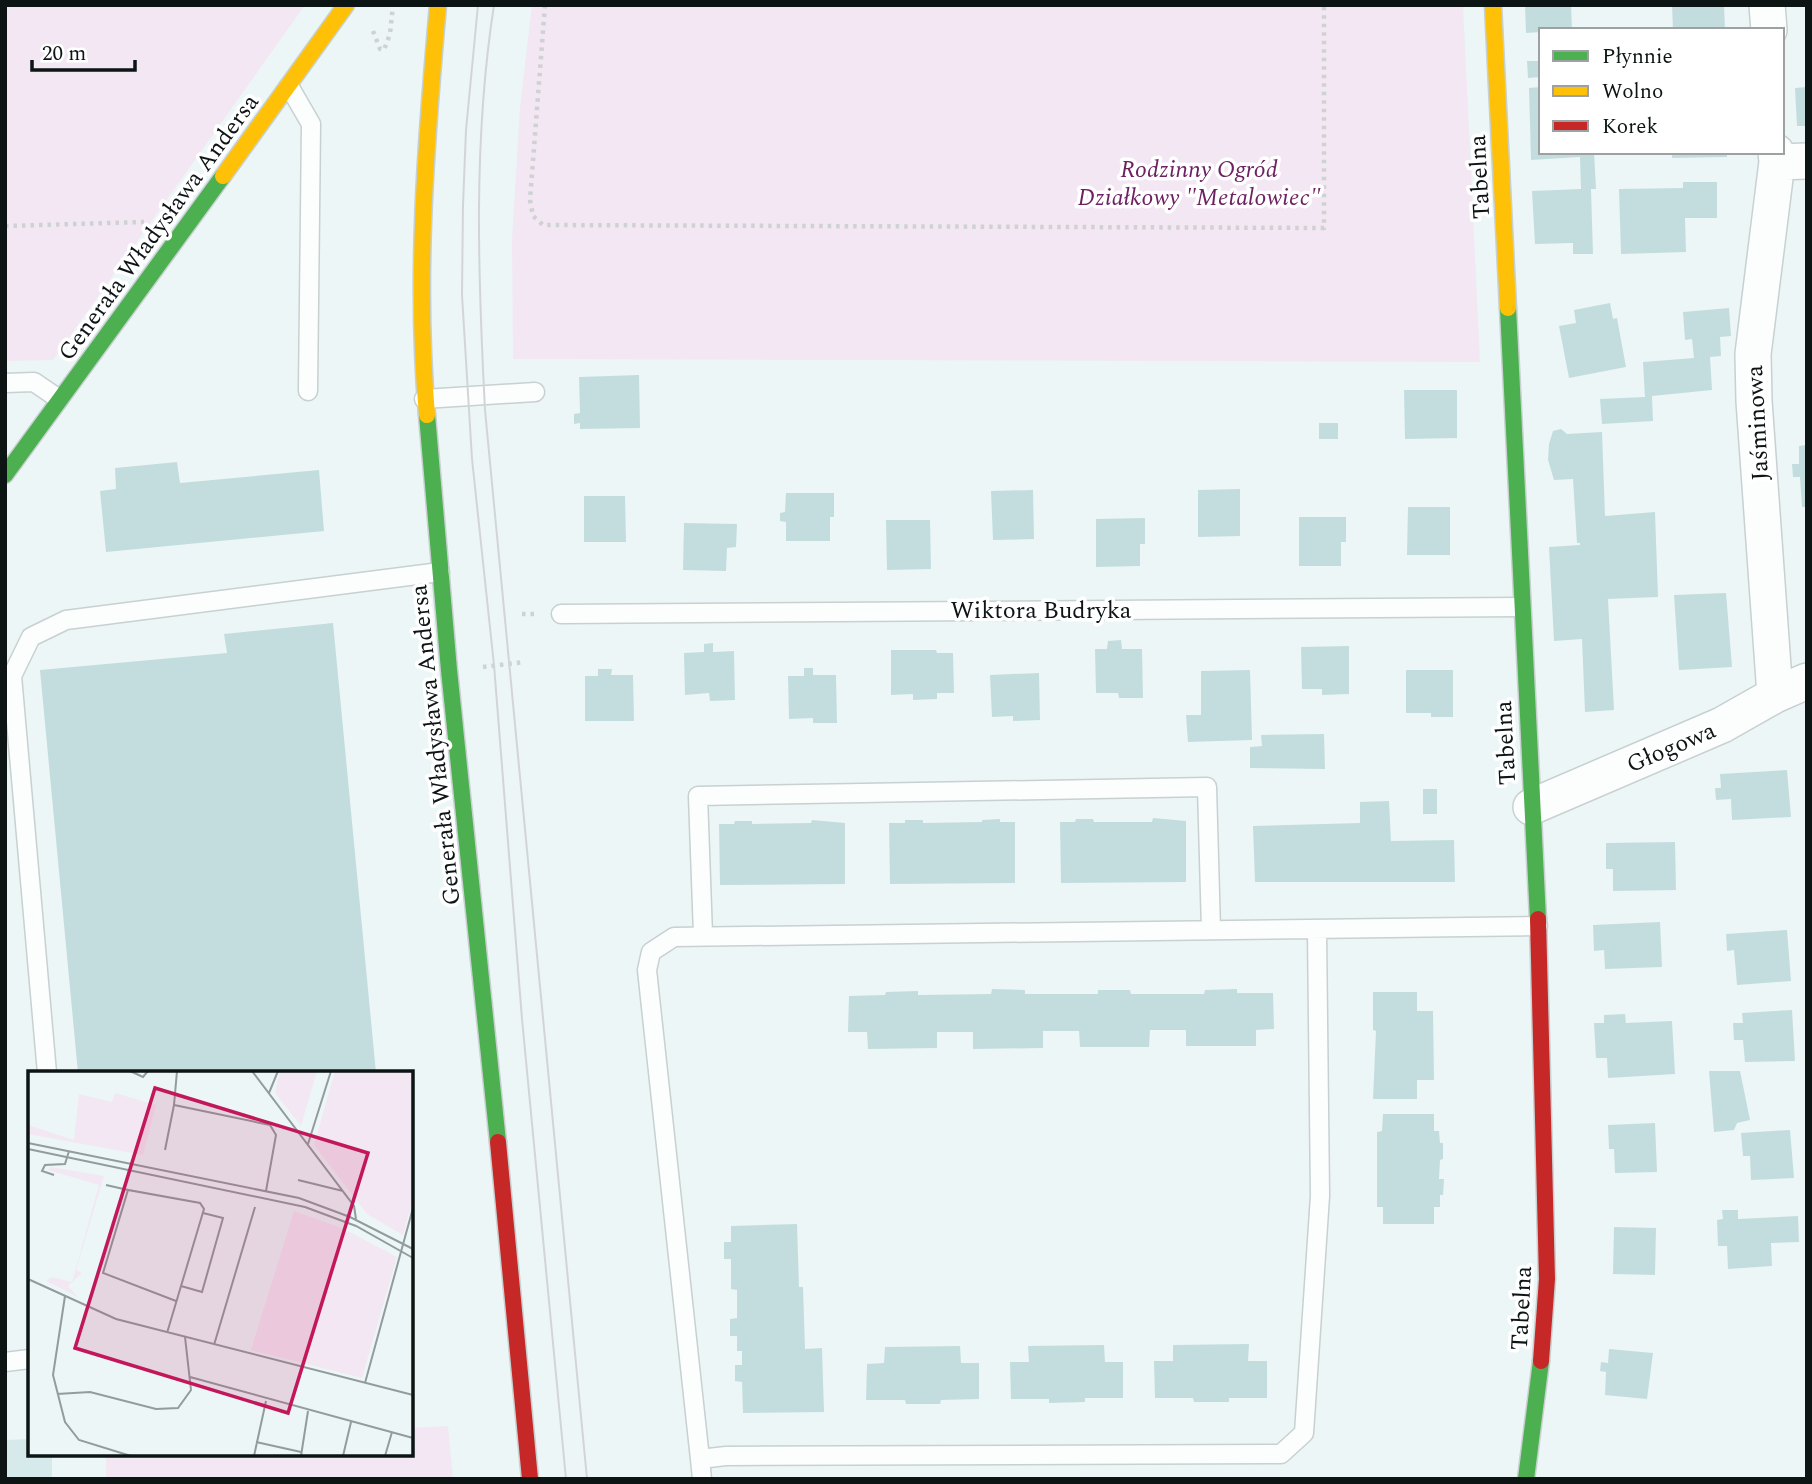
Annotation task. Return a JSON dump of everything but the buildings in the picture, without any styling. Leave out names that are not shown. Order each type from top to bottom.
[{"type":"street","name":"Generała Władysława Andersa","points":[[5,475],[346,5]]},
{"type":"street","name":"Generała Władysława Andersa","points":[[438,5],[425,163],[421,352],[440,572],[483,984],[530,1479]]},
{"type":"street","name":"Tabelna","points":[[1493,5],[1538,926],[1547,1279],[1540,1375],[1526,1479]]},
{"type":"street","points":[[1767,5],[1769,28]]},
{"type":"street","name":"Jaśminowa","points":[[1775,695],[1753,354],[1787,158]]},
{"type":"street","name":"Głogowa","points":[[1531,807],[1722,725],[1775,695],[1807,681]]},
{"type":"lane","points":[[289,86],[312,124],[308,391]]},
{"type":"lane","points":[[5,383],[34,382],[59,399]]},
{"type":"lane","points":[[424,399],[535,391]]},
{"type":"lane","points":[[47,1071],[12,677],[32,637],[66,620],[440,572]]},
{"type":"lane","name":"Wiktora Budryka","points":[[561,614],[1521,607]]},
{"type":"lane","points":[[703,935],[698,796],[1207,787],[1210,930]]},
{"type":"lane","points":[[702,1479],[647,970],[651,952],[674,937],[703,935],[1317,931],[1538,926]]},
{"type":"lane","points":[[700,1459],[740,1456],[1281,1454],[1304,1433],[1320,1196],[1317,931]]},
{"type":"lane","points":[[5,1362],[28,1359]]},
{"type":"path","points":[[384,50],[390,34],[393,5]]},
{"type":"path","points":[[545,5],[530,200],[533,216],[543,225],[1311,228],[1324,228],[1324,5]]},
{"type":"path","points":[[5,226],[152,222]]},
{"type":"path","points":[[482,667],[526,662]]},
{"type":"shaded area","points":[[28,1439],[28,1456],[52,1456],[52,1479],[5,1479],[5,1440]]},
{"type":"green space","points":[[5,5],[305,5],[53,360],[5,361]]},
{"type":"green space","name":"Rodzinny Ogród Działkowy \"Metalowiec\"","points":[[532,5],[1463,5],[1480,362],[513,359],[512,240],[520,107]]},
{"type":"green space","points":[[448,1426],[453,1479],[106,1479],[106,1456],[413,1456],[413,1428]]},
{"type":"tram line","points":[[478,5],[466,130],[462,295],[472,459],[494,665],[522,1019],[566,1479]]},
{"type":"tram line","points":[[494,5],[487,56],[480,157],[480,309],[485,410],[587,1479]]},
{"type":"traffic: fast","points":[[5,475],[223,176]]},
{"type":"traffic: fast","points":[[1508,308],[1538,919]]},
{"type":"traffic: fast","points":[[427,415],[449,670],[498,1142]]},
{"type":"traffic: fast","points":[[1526,1479],[1541,1361]]},
{"type":"traffic: slow","points":[[223,176],[346,5]]},
{"type":"traffic: slow","points":[[427,415],[422,261],[426,159],[438,5]]},
{"type":"traffic: slow","points":[[1493,5],[1508,308]]},
{"type":"traffic: jam","points":[[1538,919],[1547,1279],[1541,1361]]},
{"type":"traffic: jam","points":[[498,1142],[530,1479]]}]
